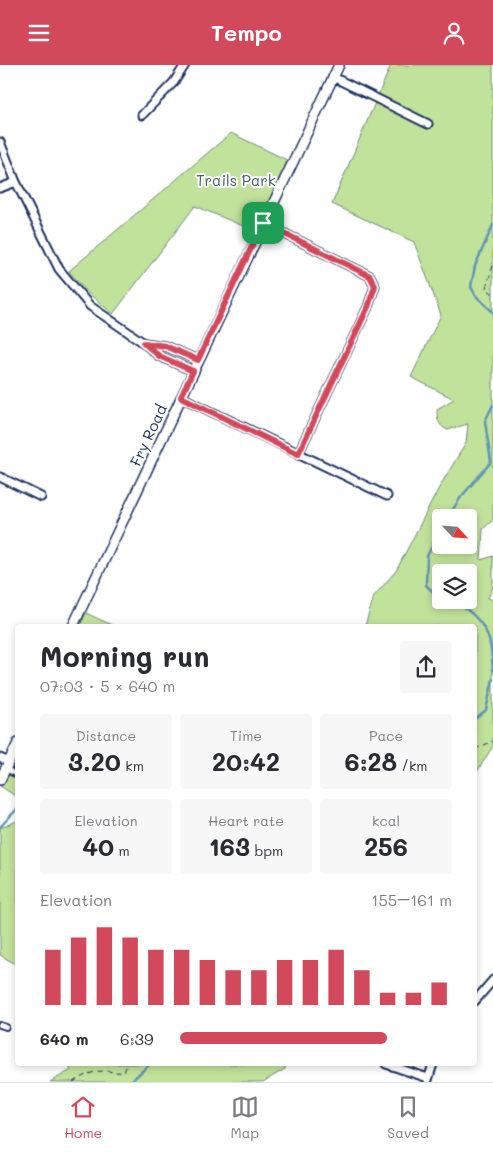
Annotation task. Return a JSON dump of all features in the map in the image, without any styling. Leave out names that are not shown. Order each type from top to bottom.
[{"type":"street","points":[[142,115],[174,82],[185,65]]},
{"type":"street","name":"Fry Road","points":[[74,624],[339,65]]},
{"type":"street","points":[[333,77],[428,125]]},
{"type":"street","points":[[0,142],[16,182],[59,269],[90,306],[144,343],[159,356],[193,371]]},
{"type":"street","points":[[0,188],[16,182]]},
{"type":"street","points":[[263,223],[370,276],[375,286],[368,307],[298,454]]},
{"type":"street","points":[[144,343],[165,346],[198,360]]},
{"type":"street","points":[[181,397],[387,496]]},
{"type":"street","points":[[0,477],[41,497]]},
{"type":"street","points":[[0,780],[5,763],[15,748]]},
{"type":"street","points":[[477,999],[493,980]]},
{"type":"street","points":[[391,1066],[428,1080],[432,1066]]},
{"type":"lane","points":[[5,763],[15,773]]},
{"type":"lane","points":[[0,1025],[6,1027]]},
{"type":"path","points":[[493,266],[486,288],[493,294]]},
{"type":"path","points":[[477,748],[493,741]]},
{"type":"path","points":[[74,1082],[87,1074],[104,1071],[115,1074],[124,1072],[126,1066]]},
{"type":"green space","points":[[391,65],[493,65],[493,520],[483,529],[481,560],[493,556],[493,587],[488,598],[493,600],[493,746],[477,772],[477,624],[366,624],[374,596],[396,571],[441,484],[466,443],[468,424],[447,430],[440,424],[438,419],[437,409],[454,399],[411,377],[441,315],[414,242],[332,204]]},
{"type":"green space","name":"Trails Park","points":[[231,133],[289,161],[255,231],[195,206],[113,314],[87,292],[69,271]]},
{"type":"green space","points":[[86,613],[110,624],[81,624]]},
{"type":"green space","points":[[15,747],[15,796],[0,786],[0,780]]},
{"type":"green space","points":[[15,822],[15,964],[0,955],[0,828]]},
{"type":"green space","points":[[68,1066],[286,1066],[285,1069],[263,1082],[50,1082],[71,1070]]},
{"type":"waterway","points":[[493,225],[475,266],[471,287],[476,296],[493,312]]},
{"type":"waterway","points":[[453,509],[491,462],[485,421],[493,405]]},
{"type":"waterway","points":[[432,546],[427,556],[426,585],[432,591]]},
{"type":"waterway","points":[[466,609],[479,621],[487,633],[493,671]]},
{"type":"waterway","points":[[477,717],[486,710],[493,679]]},
{"type":"waterway","points":[[0,827],[15,811]]},
{"type":"waterway","points":[[130,1082],[148,1066]]},
{"type":"route","points":[[263,223],[370,276],[375,286],[368,307],[298,454],[181,397],[193,371],[159,356],[144,343],[165,346],[198,360],[263,223]]}]
